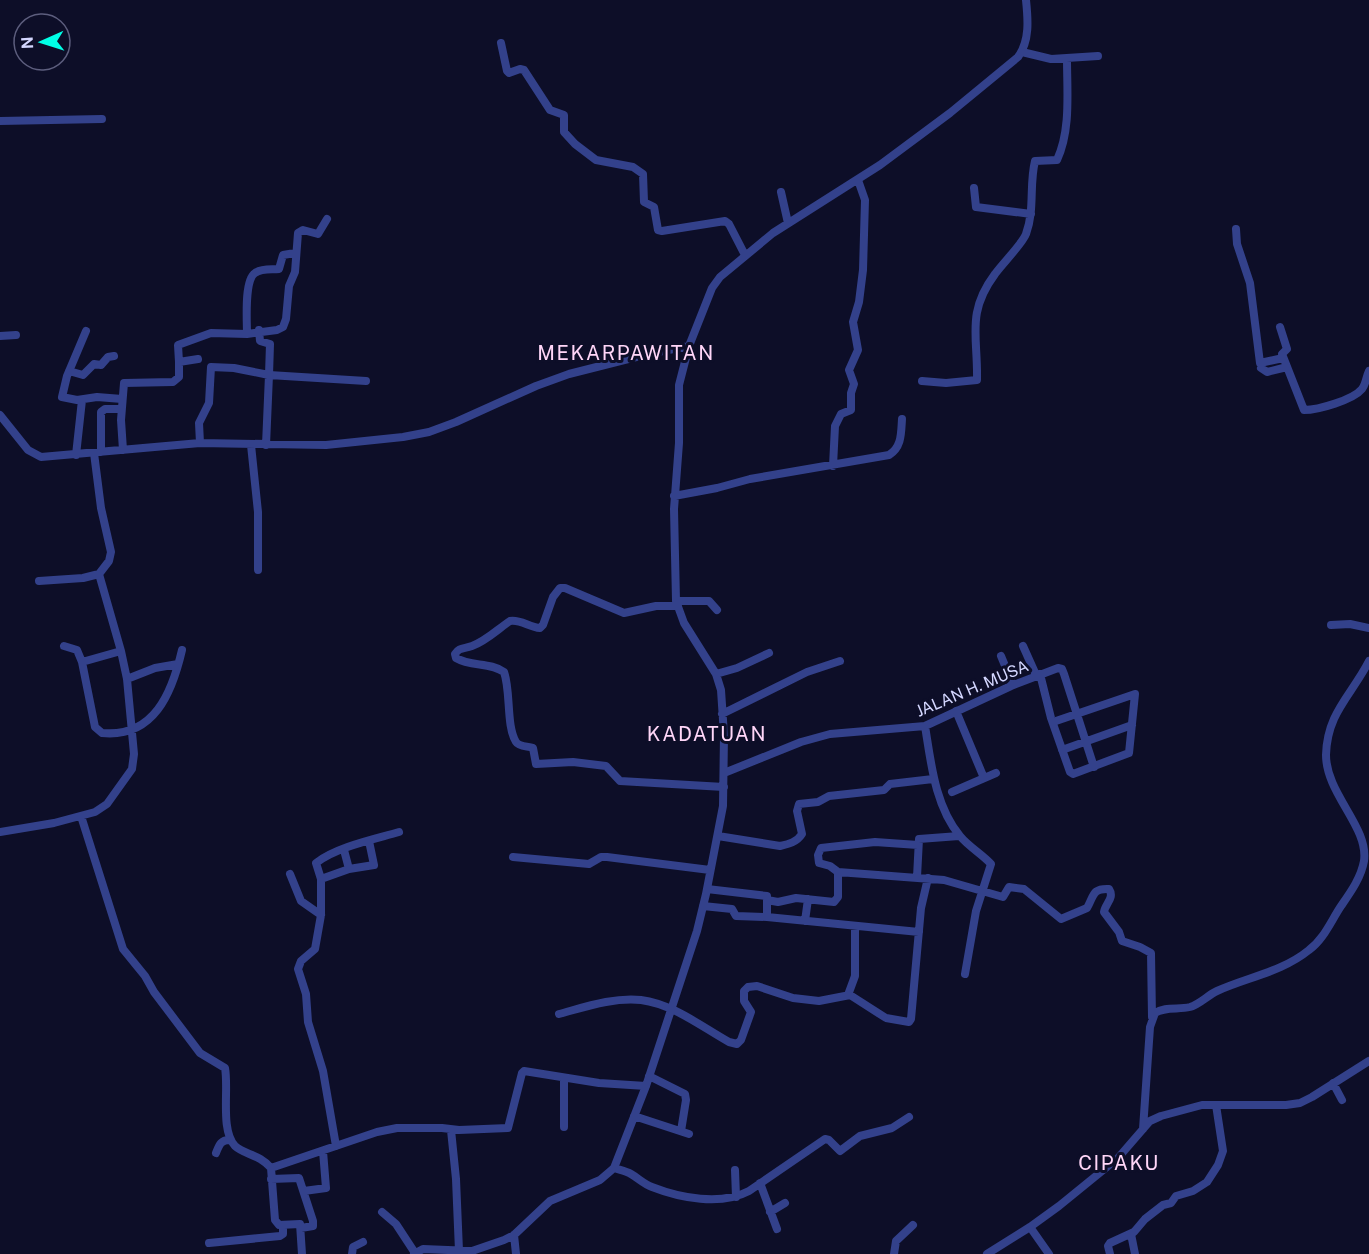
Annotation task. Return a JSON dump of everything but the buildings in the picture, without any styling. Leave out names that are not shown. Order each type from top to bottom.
[{"type":"street","points":[[382,1212],[396,1224],[415,1253],[423,1249],[437,1252],[472,1251],[514,1235],[550,1201],[600,1180],[614,1168],[672,1010],[703,906],[718,836],[724,787],[721,690],[716,674],[684,623],[677,604],[674,496],[679,443],[679,385],[689,346],[712,288],[720,277],[788,223],[858,180],[950,113],[1022,52],[1027,35],[1026,0]]},
{"type":"street","points":[[501,43],[507,71],[511,73],[520,69],[524,70],[550,110],[564,115],[565,133],[574,143],[594,158],[633,166],[643,174],[644,202],[654,207],[659,231],[725,221],[729,224],[745,255]]},
{"type":"street","points":[[1022,52],[1051,59],[1098,56]]},
{"type":"street","points":[[922,381],[946,383],[977,381],[974,331],[976,311],[989,281],[1026,237],[1031,214],[1035,161],[1057,160],[1062,146],[1067,102],[1067,59]]},
{"type":"street","points":[[0,121],[102,119]]},
{"type":"street","points":[[833,466],[836,426],[841,414],[851,410],[851,393],[854,384],[849,370],[858,350],[853,322],[859,302],[863,270],[865,200],[858,180]]},
{"type":"street","points":[[974,188],[976,207],[1031,214]]},
{"type":"street","points":[[781,192],[788,223]]},
{"type":"street","points":[[123,450],[121,409],[123,383],[177,381],[179,377],[178,346],[182,342],[211,333],[277,330],[284,325],[289,286],[295,272],[295,253],[299,231],[318,234],[327,219]]},
{"type":"street","points":[[1236,230],[1238,246],[1250,283],[1260,363],[1283,358]]},
{"type":"street","points":[[247,333],[248,287],[252,276],[258,271],[279,269],[284,254],[295,253]]},
{"type":"street","points":[[1280,327],[1287,349],[1282,353],[1283,358],[1302,409],[1306,411],[1332,404],[1360,392],[1369,371]]},
{"type":"street","points":[[259,330],[260,341],[270,344],[266,445]]},
{"type":"street","points":[[86,331],[69,371],[62,397],[81,400],[97,397],[122,399]]},
{"type":"street","points":[[0,336],[16,335]]},
{"type":"street","points":[[0,415],[19,440],[34,454],[47,457],[200,443],[326,445],[355,443],[429,432],[569,374],[689,346]]},
{"type":"street","points":[[69,371],[83,375],[94,364],[101,365],[108,357],[114,356]]},
{"type":"street","points":[[179,362],[198,359]]},
{"type":"street","points":[[200,443],[199,423],[208,403],[211,367],[234,368],[268,375],[366,381]]},
{"type":"street","points":[[1261,368],[1266,372],[1287,367]]},
{"type":"street","points":[[76,455],[81,400]]},
{"type":"street","points":[[39,581],[83,578],[99,574],[110,561],[111,552],[100,508],[98,452],[101,412],[105,409],[121,409]]},
{"type":"street","points":[[674,496],[750,479],[889,455],[899,445],[902,419]]},
{"type":"street","points":[[251,445],[258,512],[258,570]]},
{"type":"street","points":[[0,832],[81,816],[103,808],[129,774],[134,754],[127,679],[99,574]]},
{"type":"street","points":[[717,610],[709,601],[656,606],[624,614],[565,588],[560,588],[553,597],[540,628],[514,620],[510,621],[488,637],[471,646],[460,648],[454,654],[456,658],[466,663],[496,667],[504,672],[515,742],[533,748],[536,764],[573,762],[608,767],[620,781],[724,787]]},
{"type":"street","points":[[1331,625],[1350,624],[1369,628]]},
{"type":"street","points":[[64,646],[77,650],[82,662],[97,731],[107,734],[132,731],[153,715],[170,689],[182,650]]},
{"type":"street","points":[[1023,646],[1038,675],[1053,722],[1062,750],[1071,774],[1129,753],[1135,694],[1053,722]]},
{"type":"street","points":[[82,662],[121,651]]},
{"type":"street","points":[[716,674],[737,668],[769,653]]},
{"type":"street","points":[[1001,656],[1013,685]]},
{"type":"street","points":[[722,714],[807,672],[840,661]]},
{"type":"street","points":[[1152,1017],[1161,1010],[1191,1007],[1216,991],[1279,969],[1311,949],[1323,936],[1349,895],[1367,855],[1355,825],[1329,779],[1326,758],[1328,736],[1333,718],[1369,662]]},
{"type":"street","points":[[127,679],[155,668],[178,664]]},
{"type":"street","name":"JALAN H. MUSA","points":[[724,773],[801,742],[830,734],[925,726],[1013,685],[1058,668],[1062,669],[1077,713]]},
{"type":"street","points":[[956,711],[984,778]]},
{"type":"street","points":[[1077,713],[1094,767]]},
{"type":"street","points":[[1062,750],[1132,725]]},
{"type":"street","points":[[925,726],[933,779],[944,809],[959,836],[991,864],[976,911],[964,974]]},
{"type":"street","points":[[951,792],[996,773]]},
{"type":"street","points":[[718,836],[780,846],[788,844],[802,834],[797,811],[799,804],[818,802],[826,796],[884,790],[890,784],[933,779]]},
{"type":"street","points":[[81,816],[123,949],[145,976],[153,992],[196,1050],[225,1069],[227,1122],[231,1140],[241,1150],[260,1158],[271,1168],[275,1220],[278,1224],[283,1225],[298,1222],[302,1228],[302,1254]]},
{"type":"street","points":[[336,1146],[323,1071],[310,1032],[306,994],[298,969],[302,960],[315,949],[321,915],[321,879],[316,866],[317,862],[345,850],[399,832]]},
{"type":"street","points":[[917,877],[920,838],[959,836]]},
{"type":"street","points":[[321,879],[349,868],[374,866],[369,842]]},
{"type":"street","points":[[918,845],[875,842],[821,848],[818,855],[819,863],[830,866],[838,872],[944,880],[1002,896],[1009,887],[1023,889],[1061,919],[1087,908],[1093,895],[1105,889],[1111,893],[1104,912],[1119,932],[1122,940],[1150,952],[1152,1017],[1143,1129]]},
{"type":"street","points":[[345,850],[349,868]]},
{"type":"street","points":[[513,856],[589,864],[601,857],[607,857],[710,870]]},
{"type":"street","points":[[767,900],[778,902],[796,898],[832,902],[837,900],[838,872]]},
{"type":"street","points":[[290,874],[301,901],[321,915]]},
{"type":"street","points":[[559,1014],[598,1004],[635,1000],[652,1002],[737,1044],[741,1040],[751,1012],[744,1000],[744,991],[748,987],[757,986],[793,998],[816,1001],[848,995],[886,1018],[910,1021],[921,903],[928,878]]},
{"type":"street","points":[[707,889],[765,895],[767,897],[767,917]]},
{"type":"street","points":[[805,921],[808,899]]},
{"type":"street","points":[[703,906],[732,909],[736,916],[918,932]]},
{"type":"street","points":[[848,995],[855,976],[855,926]]},
{"type":"street","points":[[987,1254],[1030,1227],[1118,1158],[1150,1122],[1190,1107],[1293,1105],[1312,1097],[1369,1061]]},
{"type":"street","points":[[271,1168],[377,1132],[397,1128],[420,1127],[451,1130],[508,1128],[523,1072],[599,1083],[646,1086]]},
{"type":"street","points":[[634,1116],[685,1132],[685,1094],[649,1076]]},
{"type":"street","points":[[564,1078],[564,1127]]},
{"type":"street","points":[[1333,1083],[1342,1100]]},
{"type":"street","points":[[1110,1254],[1108,1245],[1110,1243],[1131,1234],[1163,1205],[1171,1203],[1176,1196],[1204,1185],[1212,1175],[1224,1148],[1216,1105]]},
{"type":"street","points":[[614,1168],[630,1173],[651,1186],[681,1195],[701,1198],[736,1197],[749,1191],[825,1139],[840,1151],[860,1136],[892,1128],[909,1117]]},
{"type":"street","points":[[451,1130],[459,1251]]},
{"type":"street","points":[[216,1154],[221,1143],[231,1140]]},
{"type":"street","points":[[304,1191],[326,1188],[323,1151]]},
{"type":"street","points":[[735,1170],[736,1197]]},
{"type":"street","points":[[271,1179],[299,1178],[313,1221],[313,1226],[302,1228]]},
{"type":"street","points":[[760,1183],[777,1229]]},
{"type":"street","points":[[771,1212],[785,1203]]},
{"type":"street","points":[[209,1243],[280,1236],[283,1234],[283,1225]]},
{"type":"street","points":[[894,1254],[896,1241],[913,1225]]},
{"type":"street","points":[[1030,1227],[1049,1254]]},
{"type":"street","points":[[1131,1234],[1135,1254]]},
{"type":"street","points":[[514,1235],[516,1254]]},
{"type":"street","points":[[352,1254],[353,1247],[363,1242]]},
{"type":"district","name":"MEKARPAWITAN","points":[[626,353]]},
{"type":"district","name":"KADATUAN","points":[[707,734]]},
{"type":"district","name":"CIPAKU","points":[[1119,1163]]}]
